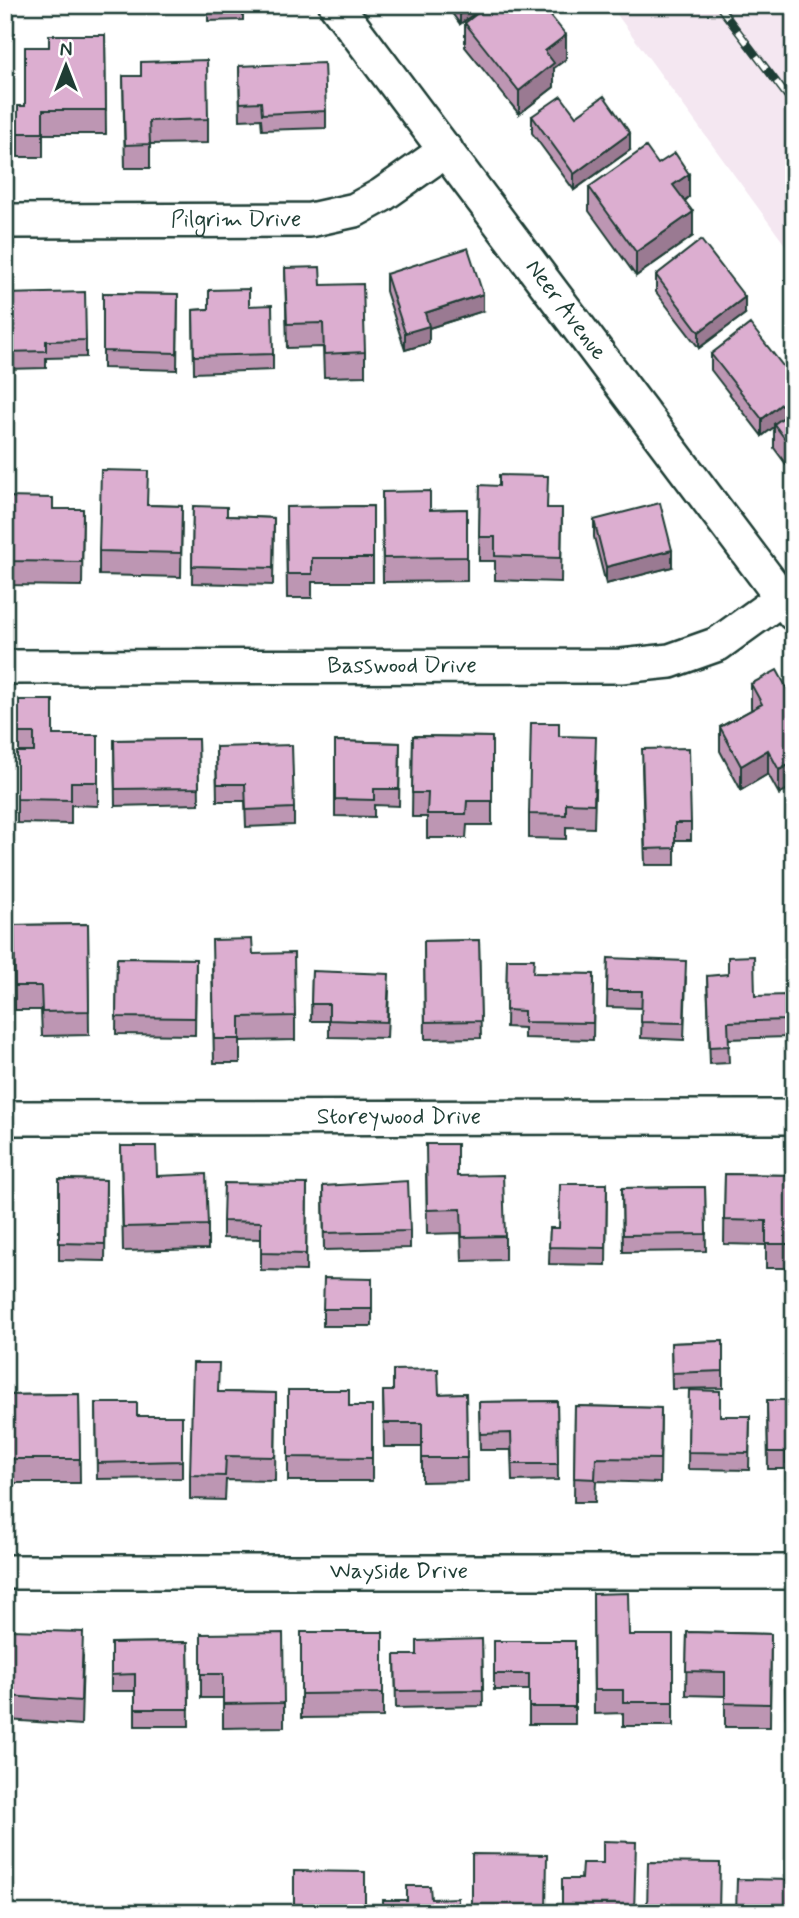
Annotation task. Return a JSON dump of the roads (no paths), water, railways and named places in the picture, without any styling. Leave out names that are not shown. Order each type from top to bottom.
[{"type":"street","name":"Neer Avenue","points":[[336,5],[788,606]]},
{"type":"street","name":"Pilgrim Drive","points":[[5,222],[310,220],[355,210],[382,195],[446,150]]},
{"type":"street","name":"Basswood Drive","points":[[5,667],[621,666],[670,661],[718,644],[788,606]]},
{"type":"street","name":"Storeywood Drive","points":[[5,1118],[794,1117]]},
{"type":"street","name":"Wayside Drive","points":[[5,1572],[794,1573]]},
{"type":"railway","points":[[718,5],[794,105]]}]
